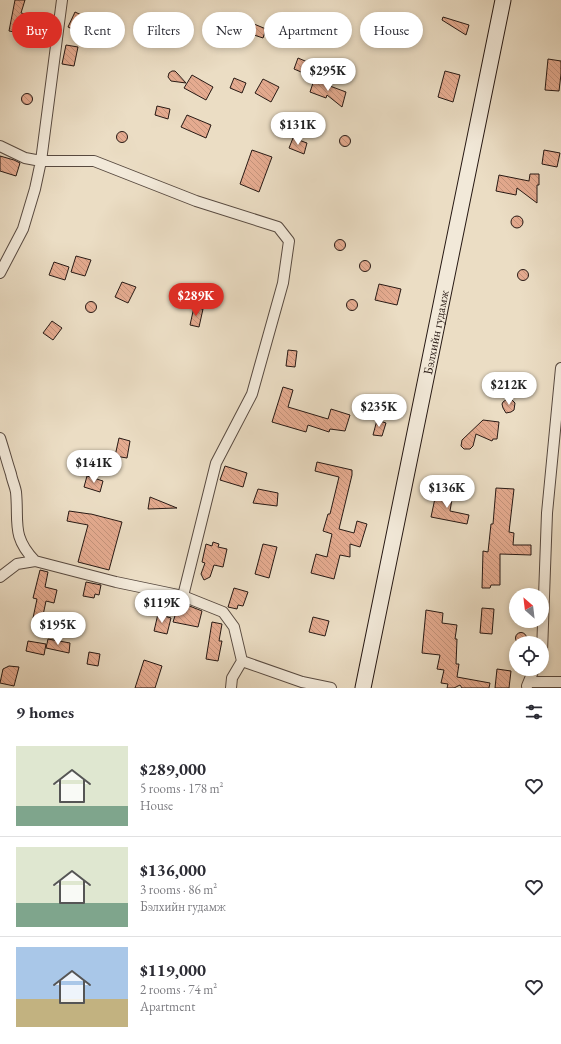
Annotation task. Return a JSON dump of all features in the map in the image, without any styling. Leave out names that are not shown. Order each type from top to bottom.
[{"type":"main road","name":"Бэлхийн гудамж","points":[[363,688],[503,0]]},
{"type":"street","points":[[0,273],[23,229],[35,189],[41,161],[62,0]]},
{"type":"street","points":[[0,146],[26,158],[41,161],[94,161],[196,201],[278,226],[290,241],[283,283],[252,394],[216,463],[183,596]]},
{"type":"street","points":[[543,636],[547,513],[561,368]]},
{"type":"street","points":[[0,438],[16,491],[16,521],[18,532],[28,554],[35,561]]},
{"type":"street","points":[[0,577],[17,564],[35,561],[116,582],[183,596],[223,612],[234,627],[242,661],[232,678],[232,688]]},
{"type":"street","points":[[242,661],[302,682],[331,688]]},
{"type":"street","points":[[527,685],[561,682]]},
{"type":"building","points":[[15,0],[25,0],[21,12],[13,12]]},
{"type":"building","points":[[12,16],[12,32],[9,31]]},
{"type":"building","points":[[443,17],[469,25],[466,35],[442,20]]},
{"type":"building","points":[[256,25],[264,28],[263,38],[256,36]]},
{"type":"building","points":[[66,45],[70,46],[70,48],[78,48],[74,66],[62,64]]},
{"type":"building","points":[[298,58],[317,66],[313,77],[294,69]]},
{"type":"building","points":[[548,59],[561,61],[559,91],[545,90]]},
{"type":"building","points":[[175,71],[186,83],[171,81],[168,77],[169,73]]},
{"type":"building","points":[[445,71],[460,75],[453,102],[438,97]]},
{"type":"building","points":[[192,75],[213,87],[206,100],[184,88]]},
{"type":"building","points":[[234,78],[246,83],[242,93],[230,88]]},
{"type":"building","points":[[263,79],[279,87],[271,102],[255,93]]},
{"type":"building","points":[[311,79],[346,92],[342,107],[327,95],[326,98],[310,92],[313,83],[310,80]]},
{"type":"building","points":[[25,94],[29,94],[31,95],[31,103],[25,104],[22,101],[22,97]]},
{"type":"building","points":[[157,106],[170,109],[168,119],[155,115]]},
{"type":"building","points":[[187,115],[211,125],[206,138],[181,127]]},
{"type":"building","points":[[120,132],[124,132],[126,133],[126,141],[120,142],[117,139],[117,135]]},
{"type":"building","points":[[345,135],[349,137],[351,141],[349,145],[345,147],[341,145],[339,141],[341,137]]},
{"type":"building","points":[[293,138],[307,143],[304,154],[289,148]]},
{"type":"building","points":[[252,150],[272,157],[259,192],[240,184]]},
{"type":"building","points":[[544,150],[560,153],[557,167],[542,164]]},
{"type":"building","points":[[0,156],[20,163],[16,176],[0,171]]},
{"type":"building","points":[[530,174],[539,174],[539,185],[537,185],[537,203],[517,188],[516,195],[496,191],[499,175],[529,181]]},
{"type":"building","points":[[517,216],[521,218],[523,222],[521,226],[517,228],[513,226],[511,222],[513,218]]},
{"type":"building","points":[[338,240],[342,240],[344,241],[344,249],[338,250],[335,247],[335,243]]},
{"type":"building","points":[[76,256],[91,260],[85,276],[71,272]]},
{"type":"building","points":[[363,261],[367,261],[369,262],[369,270],[363,271],[360,268],[360,264]]},
{"type":"building","points":[[54,262],[69,267],[65,280],[49,275]]},
{"type":"building","points":[[523,269],[527,271],[529,275],[527,279],[523,281],[519,279],[517,275],[519,271]]},
{"type":"building","points":[[122,282],[136,287],[128,303],[115,297]]},
{"type":"building","points":[[379,284],[401,289],[397,305],[375,300]]},
{"type":"building","points":[[350,300],[354,300],[356,301],[356,309],[350,310],[347,307],[347,303]]},
{"type":"building","points":[[89,302],[93,302],[95,303],[95,311],[89,312],[86,309],[86,305]]},
{"type":"building","points":[[194,307],[203,309],[199,327],[190,325]]},
{"type":"building","points":[[52,321],[62,328],[53,340],[43,333]]},
{"type":"building","points":[[288,350],[297,351],[295,367],[286,366]]},
{"type":"building","points":[[283,387],[293,390],[288,407],[328,419],[331,409],[350,415],[345,431],[330,429],[329,432],[308,425],[306,432],[272,422]]},
{"type":"building","points":[[507,399],[511,399],[515,403],[514,410],[506,413],[502,404]]},
{"type":"building","points":[[377,420],[386,423],[382,436],[373,435]]},
{"type":"building","points":[[483,420],[499,422],[497,439],[493,439],[492,441],[476,434],[473,446],[470,449],[464,449],[461,446],[462,440]]},
{"type":"building","points":[[119,438],[130,441],[127,458],[115,456]]},
{"type":"building","points":[[317,462],[352,470],[339,529],[354,533],[357,521],[367,524],[360,547],[350,544],[350,557],[340,555],[334,579],[311,573],[316,554],[327,557],[332,534],[323,531],[328,514],[330,514],[339,477],[315,471]]},
{"type":"building","points":[[225,466],[247,473],[243,487],[220,480]]},
{"type":"building","points":[[87,476],[103,481],[100,492],[84,487]]},
{"type":"building","points":[[496,488],[514,489],[509,532],[514,533],[513,545],[531,545],[531,555],[500,554],[500,585],[491,585],[490,588],[482,588],[483,551],[488,552],[491,524],[493,524]]},
{"type":"building","points":[[258,489],[278,493],[277,506],[253,503]]},
{"type":"building","points":[[437,489],[447,491],[446,498],[452,499],[450,511],[469,515],[467,524],[431,517]]},
{"type":"building","points":[[150,497],[177,508],[148,509]]},
{"type":"building","points":[[69,511],[91,514],[122,522],[109,570],[78,562],[88,525],[67,521]]},
{"type":"building","points":[[213,542],[219,544],[218,547],[227,549],[223,567],[214,565],[210,577],[204,580],[201,574],[205,563],[202,562],[206,544],[212,546]]},
{"type":"building","points":[[263,544],[277,547],[269,578],[255,574]]},
{"type":"building","points":[[40,570],[48,572],[45,587],[57,590],[54,603],[46,601],[42,620],[33,618],[37,599],[33,598]]},
{"type":"building","points":[[86,582],[101,585],[99,595],[95,594],[94,598],[83,596]]},
{"type":"building","points":[[234,588],[248,592],[243,606],[238,605],[237,609],[228,607]]},
{"type":"building","points":[[179,603],[202,611],[198,627],[173,622]]},
{"type":"building","points":[[482,608],[494,609],[492,634],[480,633]]},
{"type":"building","points":[[426,610],[443,613],[442,623],[457,625],[455,639],[457,639],[456,664],[459,664],[457,677],[490,683],[489,688],[462,688],[460,685],[454,688],[447,688],[448,684],[441,683],[444,670],[437,669],[440,655],[422,653]]},
{"type":"building","points":[[158,614],[171,618],[167,634],[154,631]]},
{"type":"building","points":[[313,617],[329,621],[325,636],[309,632]]},
{"type":"building","points":[[212,622],[222,624],[219,641],[222,641],[218,661],[206,659]]},
{"type":"building","points":[[521,632],[526,636],[516,636]]},
{"type":"building","points":[[48,639],[70,643],[69,653],[46,648]]},
{"type":"building","points":[[28,641],[46,644],[44,655],[26,651]]},
{"type":"building","points":[[89,652],[100,654],[98,666],[87,664]]},
{"type":"building","points":[[144,660],[162,666],[155,688],[135,688]]},
{"type":"building","points":[[9,666],[19,667],[14,686],[0,683],[3,669]]},
{"type":"building","points":[[497,669],[509,671],[509,676],[510,676],[509,688],[495,688]]}]
